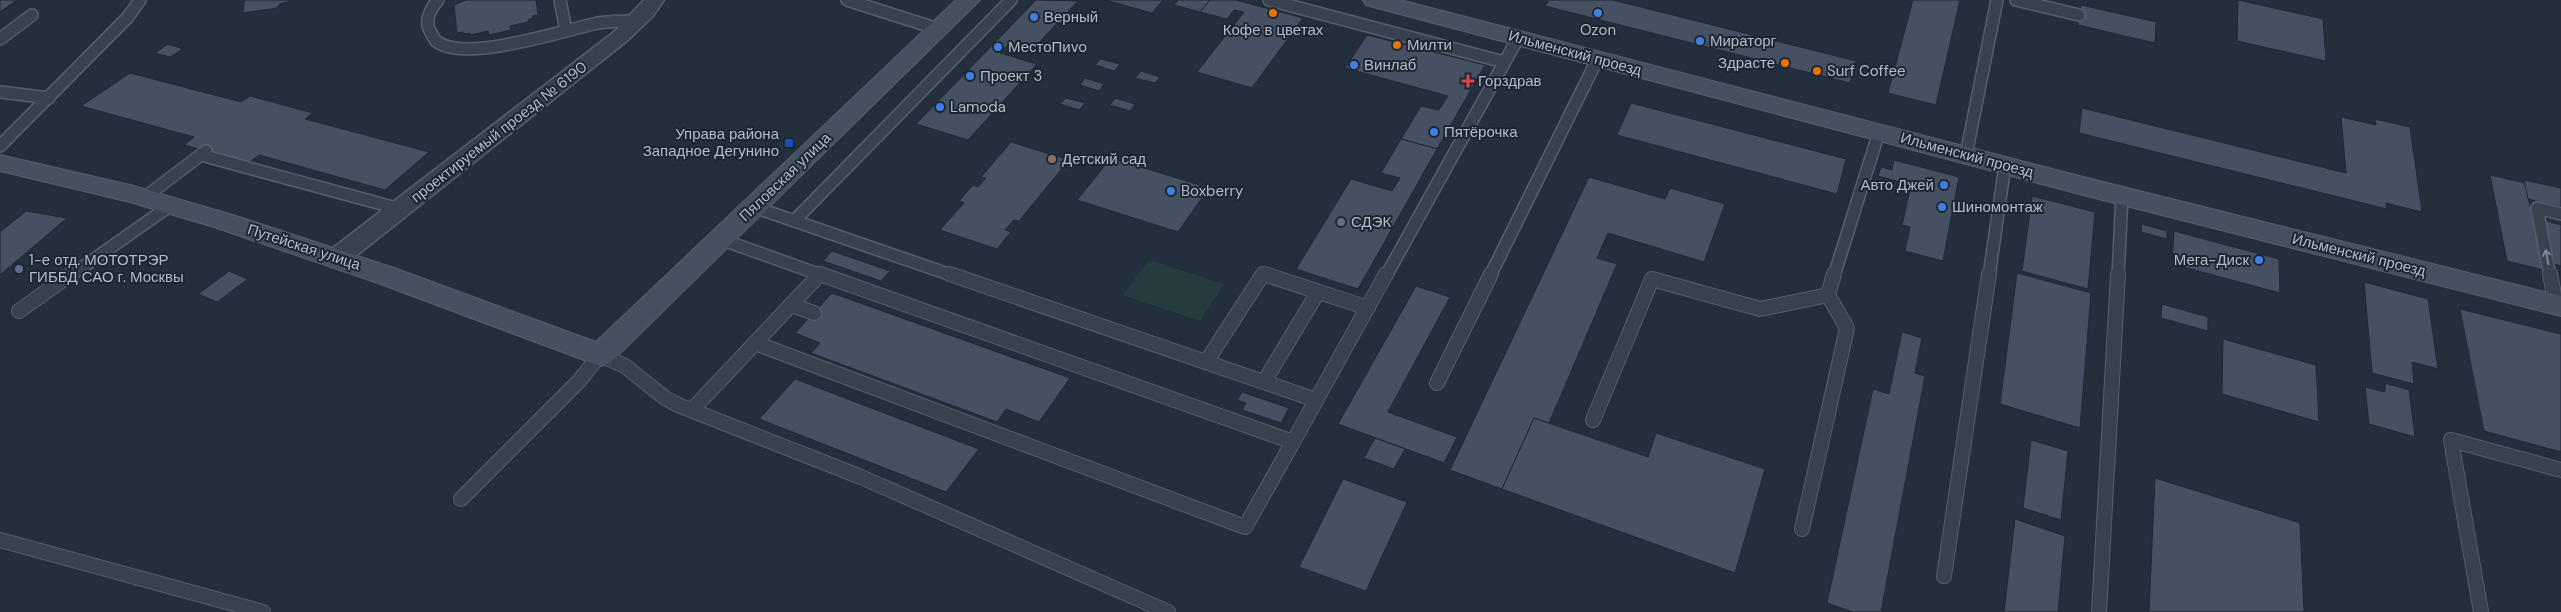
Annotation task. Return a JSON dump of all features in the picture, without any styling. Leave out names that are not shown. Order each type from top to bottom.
[{"type":"street","name":"проектируемый проезд № 6190","points":[[338,257],[636,21],[654,0]]},
{"type":"street","name":"Пяловская улица","points":[[600,355],[969,0]]},
{"type":"street","name":"Ильменский проезд","points":[[1374,0],[1966,155],[2559,306]]},
{"type":"street","name":"Путейская улица","points":[[0,163],[171,205],[338,257],[600,355]]},
{"type":"lane","points":[[0,146],[128,17],[140,0]]},
{"type":"lane","points":[[438,0],[429,16],[428,30],[436,42],[454,49],[496,46],[607,22],[636,21]]},
{"type":"lane","points":[[560,0],[566,31]]},
{"type":"lane","points":[[847,0],[938,30]]},
{"type":"lane","points":[[794,221],[1012,0]]},
{"type":"lane","points":[[1269,0],[1504,62]]},
{"type":"lane","points":[[1966,155],[1997,0]]},
{"type":"lane","points":[[2016,0],[2079,15]]},
{"type":"lane","points":[[0,39],[32,15]]},
{"type":"lane","points":[[755,343],[1246,527],[1518,38]]},
{"type":"lane","points":[[1437,383],[1598,58]]},
{"type":"lane","points":[[0,92],[49,98]]},
{"type":"lane","points":[[1802,529],[1847,328],[1828,295],[1879,132]]},
{"type":"lane","points":[[144,198],[204,153],[400,209]]},
{"type":"lane","points":[[1944,576],[2005,165]]},
{"type":"lane","points":[[2099,612],[2122,195]]},
{"type":"lane","points":[[19,310],[171,205]]},
{"type":"lane","points":[[754,207],[1316,400]]},
{"type":"lane","points":[[2559,306],[2537,208],[2561,214]]},
{"type":"lane","points":[[720,240],[1293,442]]},
{"type":"lane","points":[[1206,362],[1263,274],[1368,308]]},
{"type":"lane","points":[[692,410],[819,275]]},
{"type":"lane","points":[[1593,420],[1652,279],[1760,309],[1828,295]]},
{"type":"lane","points":[[1264,382],[1318,292]]},
{"type":"lane","points":[[791,305],[814,313]]},
{"type":"lane","points":[[461,499],[579,381],[600,355],[626,366],[665,398],[861,478],[1168,612]]},
{"type":"lane","points":[[2481,612],[2451,440],[2561,470]]},
{"type":"lane","points":[[0,540],[263,612]]},
{"type":"green space","points":[[1149,260],[1224,284],[1200,321],[1123,295]]},
{"type":"building","points":[[0,0],[17,0],[0,12]]},
{"type":"building","points":[[244,0],[290,1],[280,4],[277,8],[243,13]]},
{"type":"building","points":[[466,0],[536,0],[538,15],[532,16],[533,18],[528,20],[528,22],[510,26],[511,30],[489,35],[488,31],[470,35],[470,33],[457,33],[454,5]]},
{"type":"building","points":[[1036,0],[1078,1],[1031,51],[1009,44],[1000,53],[1037,64],[968,140],[916,124]]},
{"type":"building","points":[[1105,0],[1163,0],[1152,13]]},
{"type":"building","points":[[1178,0],[1210,0],[1200,12],[1174,5]]},
{"type":"building","points":[[1210,0],[1236,0],[1303,18],[1252,88],[1197,72],[1244,12],[1234,10],[1227,19],[1200,12]]},
{"type":"building","points":[[1549,0],[1613,0],[1856,61],[1850,83],[1545,6]]},
{"type":"building","points":[[1913,0],[1960,0],[1936,105],[1888,93]]},
{"type":"building","points":[[2238,0],[2323,19],[2326,61],[2237,41]]},
{"type":"building","points":[[2081,5],[2156,22],[2155,43],[2078,25]]},
{"type":"building","points":[[1367,35],[1485,65],[1437,149],[1401,139],[1421,106],[1439,110],[1448,96],[1345,68]]},
{"type":"building","points":[[168,44],[183,49],[170,57],[155,53]]},
{"type":"building","points":[[1101,59],[1120,64],[1114,71],[1095,65]]},
{"type":"building","points":[[1141,71],[1160,77],[1155,83],[1135,78]]},
{"type":"building","points":[[130,73],[241,102],[250,96],[313,113],[305,119],[429,152],[385,190],[259,155],[249,163],[184,145],[194,137],[81,106]]},
{"type":"building","points":[[1085,78],[1104,84],[1099,91],[1080,85]]},
{"type":"building","points":[[1066,98],[1085,103],[1079,110],[1060,104]]},
{"type":"building","points":[[1115,98],[1135,104],[1130,111],[1110,105]]},
{"type":"building","points":[[1631,103],[1846,159],[1837,194],[1617,135]]},
{"type":"building","points":[[2082,108],[2346,173],[2341,117],[2376,125],[2375,119],[2410,127],[2422,212],[2386,203],[2387,209],[2079,133]]},
{"type":"building","points":[[1401,139],[1437,149],[1358,289],[1296,269],[1351,179],[1392,191],[1400,178],[1381,173]]},
{"type":"building","points":[[1011,142],[1069,160],[1019,221],[1014,220],[1005,230],[1011,232],[997,249],[940,230],[964,203],[959,201],[973,185],[978,187],[986,178],[981,177]]},
{"type":"building","points":[[1111,158],[1209,188],[1178,232],[1077,200]]},
{"type":"building","points":[[1894,160],[1959,177],[1943,261],[1905,251],[1910,227],[1902,225],[1911,185],[1878,176],[1881,167],[1892,170]]},
{"type":"building","points":[[2490,175],[2525,183],[2544,270],[2507,261]]},
{"type":"building","points":[[1589,177],[1665,199],[1670,188],[1725,204],[1704,262],[1608,233],[1597,258],[1617,264],[1549,423],[1534,418],[1502,489],[1450,470]]},
{"type":"building","points":[[2524,180],[2561,188],[2561,207],[2528,199]]},
{"type":"building","points":[[2032,196],[2095,212],[2088,289],[2022,271]]},
{"type":"building","points":[[26,211],[67,218],[0,275],[0,232]]},
{"type":"building","points":[[2543,220],[2561,225],[2561,266],[2551,263]]},
{"type":"building","points":[[2142,224],[2167,231],[2167,239],[2141,232]]},
{"type":"building","points":[[2174,231],[2279,259],[2280,293],[2172,264]]},
{"type":"building","points":[[832,251],[890,271],[881,281],[823,261]]},
{"type":"building","points":[[229,271],[248,279],[217,302],[198,294]]},
{"type":"building","points":[[2017,273],[2091,293],[2080,428],[2000,404]]},
{"type":"building","points":[[2364,282],[2428,299],[2438,369],[2412,362],[2414,384],[2372,373]]},
{"type":"building","points":[[1416,286],[1450,297],[1388,412],[1457,437],[1444,463],[1338,424]]},
{"type":"building","points":[[832,293],[1070,378],[1039,422],[1006,409],[997,422],[811,353],[820,343],[795,333]]},
{"type":"building","points":[[2162,304],[2208,317],[2208,331],[2161,318]]},
{"type":"building","points":[[2460,309],[2561,334],[2561,452],[2484,431]]},
{"type":"building","points":[[1902,332],[1922,338],[1915,373],[1925,376],[1881,612],[1853,612],[1827,603],[1873,389],[1889,394]]},
{"type":"building","points":[[2223,339],[2316,365],[2319,422],[2222,394]]},
{"type":"building","points":[[795,379],[979,449],[946,492],[759,419]]},
{"type":"building","points":[[2385,383],[2409,390],[2415,437],[2369,424],[2365,387],[2385,392]]},
{"type":"building","points":[[1242,392],[1289,408],[1281,423],[1242,410],[1246,403],[1237,400]]},
{"type":"building","points":[[1534,418],[1648,457],[1656,433],[1765,469],[1735,573],[1502,489]]},
{"type":"building","points":[[1375,438],[1405,449],[1394,469],[1364,458]]},
{"type":"building","points":[[2031,440],[2068,451],[2061,520],[2023,508]]},
{"type":"building","points":[[2155,478],[2300,523],[2304,612],[2149,612]]},
{"type":"building","points":[[1343,479],[1407,502],[1366,591],[1299,567]]},
{"type":"building","points":[[2015,519],[2065,536],[2058,612],[2004,612]]},
{"type":"place","name":"Кофе в цветах","points":[[1273,13]]},
{"type":"place","name":"Ozon","points":[[1598,13]]},
{"type":"place","name":"Верный","points":[[1034,17]]},
{"type":"place","name":"Мираторг","points":[[1700,41]]},
{"type":"place","name":"Милти","points":[[1397,45]]},
{"type":"place","name":"МестоПиvo","points":[[998,47]]},
{"type":"place","name":"Здрасте","points":[[1785,63]]},
{"type":"place","name":"Винлаб","points":[[1354,65]]},
{"type":"place","name":"Surf Coffee","points":[[1817,71]]},
{"type":"place","name":"Проект 3","points":[[970,76]]},
{"type":"place","name":"Горздрав","points":[[1468,81]]},
{"type":"place","name":"Lamoda","points":[[940,107]]},
{"type":"place","name":"Пятёрочка","points":[[1434,132]]},
{"type":"place","name":"Управа района Западное Дегунино","points":[[789,143]]},
{"type":"place","name":"Детский сад","points":[[1052,159]]},
{"type":"place","name":"Авто Джей","points":[[1944,185]]},
{"type":"place","name":"Boxberry","points":[[1171,191]]},
{"type":"place","name":"Шиномонтаж","points":[[1942,207]]},
{"type":"place","name":"СДЭК","points":[[1341,222]]},
{"type":"place","name":"Мега-Диск","points":[[2259,260]]},
{"type":"place","name":"1-е отд. МОТОТРЭР ГИББД САО г. Москвы","points":[[19,269]]}]
